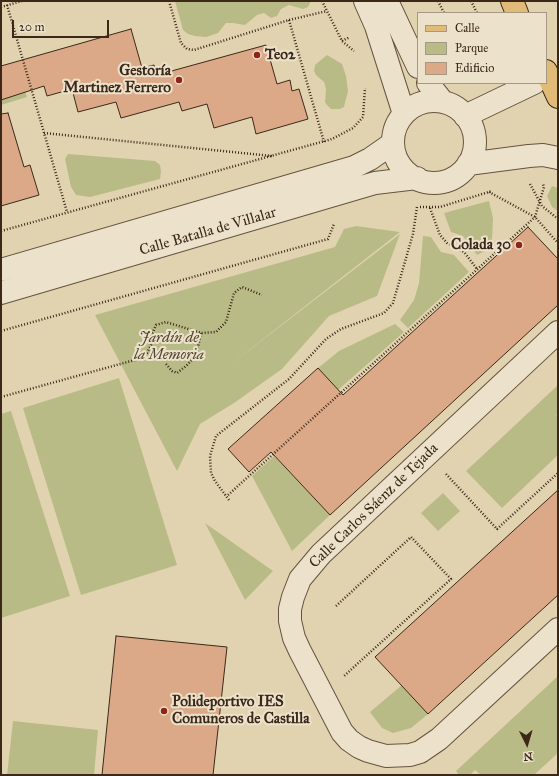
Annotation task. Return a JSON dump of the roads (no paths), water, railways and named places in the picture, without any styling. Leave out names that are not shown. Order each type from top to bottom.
[{"type":"main road","points":[[512,1],[517,12]]},
{"type":"main road","points":[[547,79],[558,97]]},
{"type":"street","points":[[365,1],[378,33],[404,114]]},
{"type":"street","points":[[387,1],[417,65]]},
{"type":"street","points":[[429,84],[443,102]]},
{"type":"street","points":[[465,116],[531,84]]},
{"type":"street","points":[[428,101],[443,102],[454,106],[465,116],[473,130],[473,153],[468,164],[458,174],[444,181],[430,182],[409,174],[403,168],[395,155],[393,143],[396,127],[404,114],[416,105],[428,101]]},
{"type":"street","name":"Calle Batalla de Villalar","points":[[1,270],[354,167],[370,159],[393,143]]},
{"type":"street","points":[[468,164],[529,156],[558,158]]},
{"type":"street","name":"Calle Batalla de Villalar","points":[[1,293],[375,183],[417,178]]},
{"type":"street","name":"Calle Carlos Sáenz de Tejada","points":[[558,332],[321,554],[300,579],[290,609],[290,621],[294,638],[304,662],[340,728],[349,740],[359,747],[386,756],[410,755],[420,752],[439,739],[558,629]]},
{"type":"place","name":"Teo2","points":[[257,55]]},
{"type":"place","name":"Gestoría Martinez Ferrero","points":[[179,80]]},
{"type":"place","name":"Colada 30","points":[[519,245]]},
{"type":"place","name":"Polideportivo IES Comuneros de Castilla","points":[[164,711]]},
{"type":"park label","name":"Jardín de la Memoria","points":[[169,346]]}]
